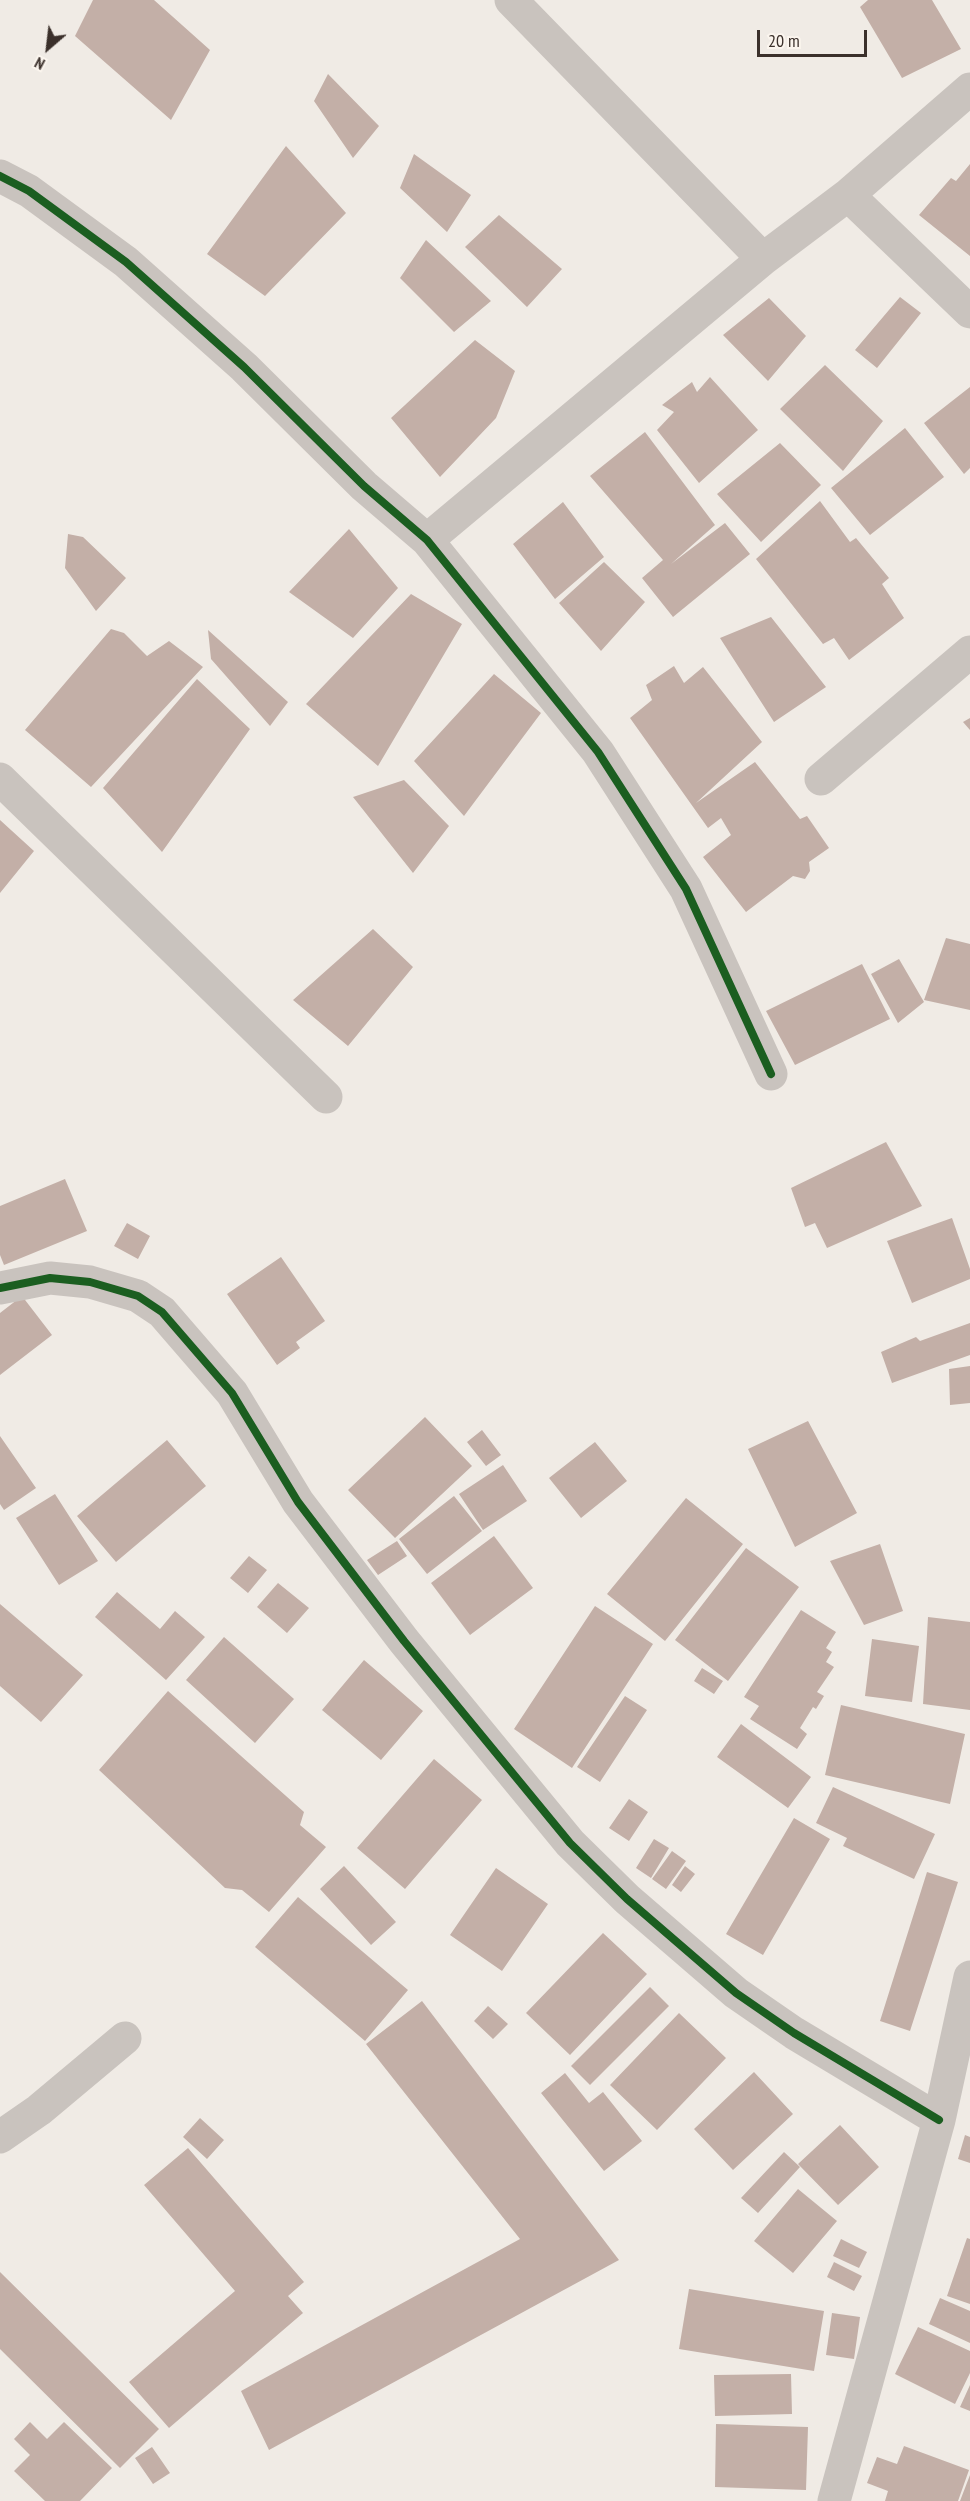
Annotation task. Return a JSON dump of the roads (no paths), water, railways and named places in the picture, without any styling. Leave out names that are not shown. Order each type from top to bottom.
[{"type":"street","points":[[511,0],[763,259]]},
{"type":"street","points":[[427,540],[763,259],[848,195],[970,88]]},
{"type":"street","points":[[0,176],[29,192],[126,262],[244,367],[364,486],[427,540],[598,752],[686,889],[771,1074]]},
{"type":"street","points":[[848,195],[970,312]]},
{"type":"street","points":[[821,779],[970,652]]},
{"type":"street","points":[[0,779],[326,1097]]},
{"type":"street","points":[[0,1288],[50,1278],[90,1282],[138,1296],[162,1312],[232,1394],[298,1502],[404,1641],[570,1843],[635,1906],[736,1993],[794,2033],[939,2120]]},
{"type":"street","points":[[834,2501],[939,2120],[970,1977]]},
{"type":"street","points":[[0,2136],[39,2110],[125,2038]]}]
